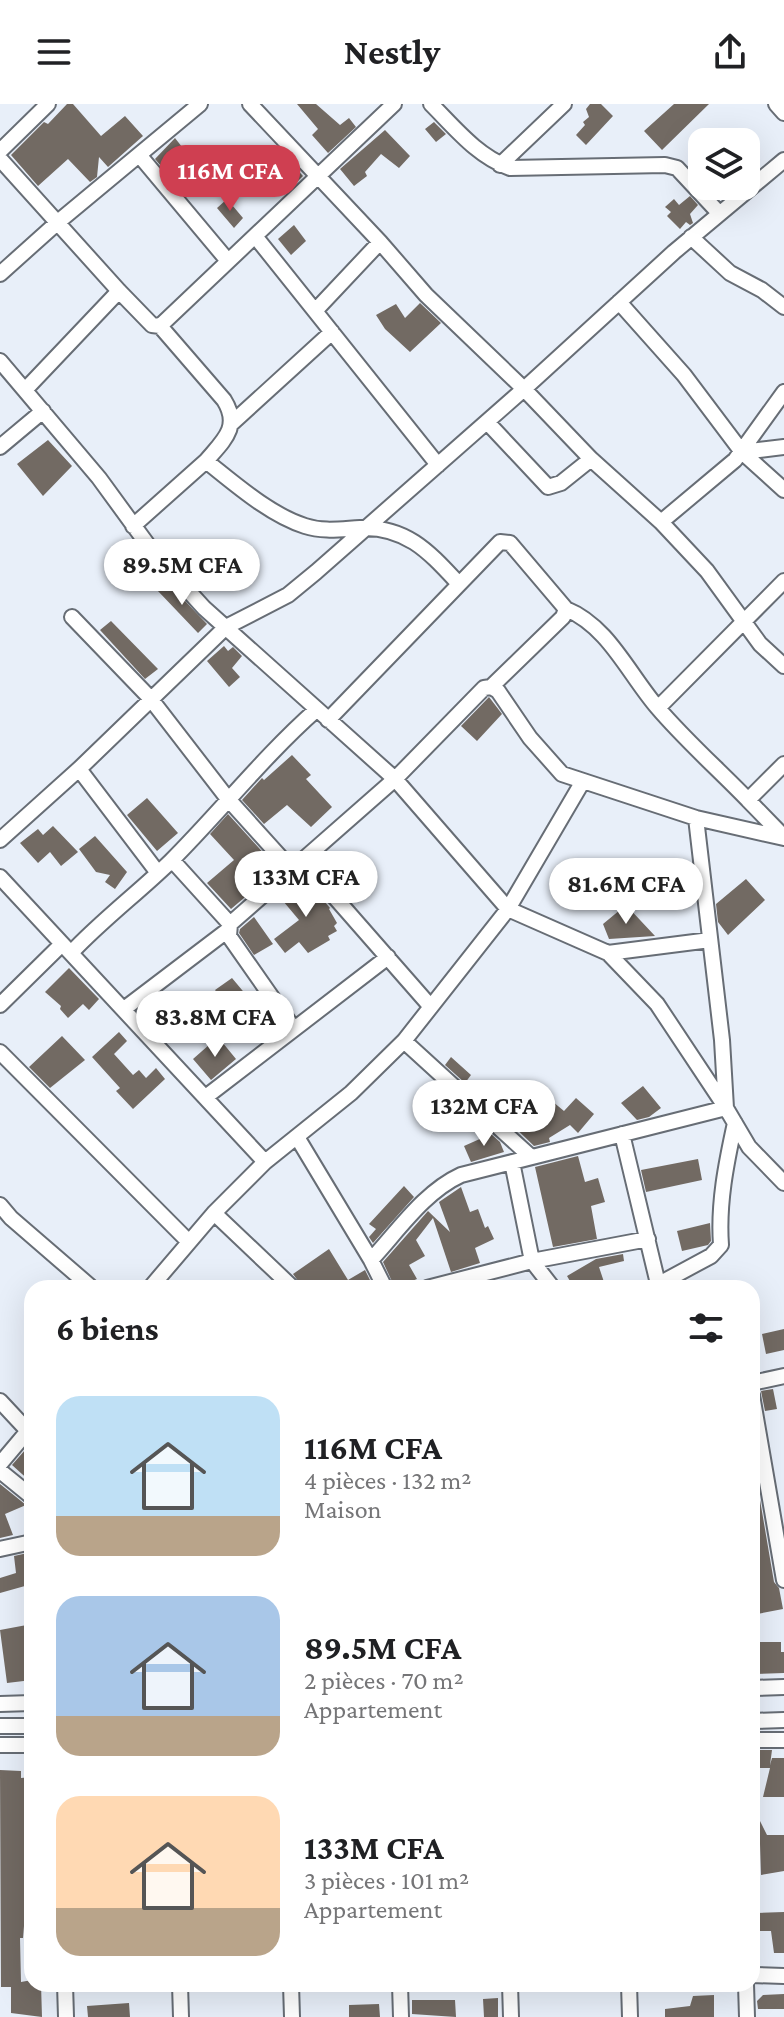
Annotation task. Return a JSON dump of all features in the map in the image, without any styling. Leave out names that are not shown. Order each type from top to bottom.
[{"type":"street","points":[[0,274],[200,104]]},
{"type":"street","points":[[250,104],[426,295],[524,389],[591,459],[661,522],[707,571],[760,644],[784,666]]},
{"type":"street","points":[[160,326],[394,104]]},
{"type":"street","points":[[431,104],[478,150],[500,165],[510,168],[665,165],[677,168],[719,213]]},
{"type":"street","points":[[500,165],[564,104]]},
{"type":"street","points":[[776,104],[784,113]]},
{"type":"street","points":[[0,151],[37,107]]},
{"type":"street","points":[[140,156],[228,261]]},
{"type":"street","points":[[0,159],[119,291],[152,325],[160,326],[232,413],[223,442],[133,526]]},
{"type":"street","points":[[0,840],[79,769],[226,627],[288,595],[487,422],[691,237],[784,160]]},
{"type":"street","points":[[255,236],[438,465]]},
{"type":"street","points":[[691,237],[730,273],[762,290],[784,307]]},
{"type":"street","points":[[315,311],[380,242]]},
{"type":"street","points":[[25,390],[119,291]]},
{"type":"street","points":[[619,302],[684,375],[742,452],[784,490]]},
{"type":"street","points":[[231,424],[332,332]]},
{"type":"street","points":[[0,361],[99,478],[164,565],[204,608],[395,779],[508,909],[608,953],[657,1004],[761,1161],[784,1183]]},
{"type":"street","points":[[661,522],[742,452],[784,392]]},
{"type":"street","points":[[0,447],[43,411]]},
{"type":"street","points":[[487,422],[548,487],[561,483],[591,459]]},
{"type":"street","points":[[742,452],[784,447]]},
{"type":"street","points":[[206,461],[257,501],[304,526],[329,531],[365,528],[397,532],[415,541],[459,584]]},
{"type":"street","points":[[328,720],[500,542],[506,541],[566,609],[584,616],[598,629],[658,708],[784,837]]},
{"type":"street","points":[[658,708],[784,581]]},
{"type":"street","points":[[124,1009],[229,927],[395,779],[484,688],[491,687],[563,617],[566,609]]},
{"type":"street","points":[[72,617],[150,698],[228,799],[388,957],[431,1007]]},
{"type":"street","points":[[491,687],[498,691],[530,738],[562,774],[696,818],[784,837]]},
{"type":"street","points":[[0,1005],[172,860],[291,732],[316,710]]},
{"type":"street","points":[[748,800],[784,764]]},
{"type":"street","points":[[79,769],[158,873]]},
{"type":"street","points":[[157,1280],[214,1213],[265,1162],[351,1093],[404,1041],[508,909],[583,781]]},
{"type":"street","points":[[696,818],[722,1040],[726,1108]]},
{"type":"street","points":[[172,860],[229,927],[229,936],[294,1029]]},
{"type":"street","points":[[0,877],[207,1096],[265,1162]]},
{"type":"street","points":[[608,953],[710,940]]},
{"type":"street","points":[[207,1096],[388,957]]},
{"type":"street","points":[[404,1041],[530,1156]]},
{"type":"street","points":[[0,1052],[189,1242]]},
{"type":"street","points":[[371,1260],[445,1182],[461,1175],[726,1108]]},
{"type":"street","points":[[669,1280],[711,1256],[721,1245],[719,1226],[724,1175],[735,1123]]},
{"type":"street","points":[[622,1134],[658,1280]]},
{"type":"street","points":[[297,1137],[381,1280]]},
{"type":"street","points":[[512,1162],[532,1261],[547,1280]]},
{"type":"street","points":[[0,1205],[83,1280]]},
{"type":"street","points":[[214,1213],[285,1280]]},
{"type":"street","points":[[0,1230],[11,1218]]},
{"type":"street","points":[[482,1280],[532,1261],[648,1239]]},
{"type":"street","points":[[760,1381],[784,1376]]},
{"type":"street","points":[[0,1401],[24,1423]]},
{"type":"street","points":[[0,1464],[24,1436]]},
{"type":"street","points":[[760,1441],[784,1580]]},
{"type":"street","points":[[0,1471],[24,1490]]},
{"type":"street","points":[[0,1549],[24,1544]]},
{"type":"street","points":[[760,1688],[784,1687]]},
{"type":"street","points":[[0,1704],[24,1703]]},
{"type":"street","points":[[760,1721],[784,1720]]},
{"type":"street","points":[[0,1726],[24,1726]]},
{"type":"street","points":[[760,1740],[784,1740]]},
{"type":"street","points":[[0,1745],[24,1745]]},
{"type":"street","points":[[760,1975],[784,1976]]},
{"type":"street","points":[[65,1992],[66,2017]]},
{"type":"street","points":[[180,1992],[181,2017]]},
{"type":"street","points":[[291,1992],[292,2017]]},
{"type":"street","points":[[400,1992],[401,2017]]},
{"type":"street","points":[[510,1992],[511,2017]]},
{"type":"street","points":[[629,1992],[630,2017]]},
{"type":"street","points":[[746,1992],[747,2017]]},
{"type":"building","points":[[67,104],[73,104],[101,136],[125,116],[143,136],[108,167],[99,157],[97,177],[90,182],[68,159],[38,186],[11,155]]},
{"type":"building","points":[[297,104],[316,104],[340,125],[349,118],[356,127],[328,153],[312,135],[318,129]]},
{"type":"building","points":[[590,104],[601,104],[613,116],[586,145],[576,135],[589,117],[586,109]]},
{"type":"building","points":[[674,104],[709,104],[662,150],[644,131]]},
{"type":"building","points":[[434,122],[446,134],[436,142],[425,129]]},
{"type":"building","points":[[385,130],[410,156],[399,168],[381,154],[365,172],[367,176],[354,186],[340,169]]},
{"type":"building","points":[[175,138],[200,170],[181,189],[155,159]]},
{"type":"building","points":[[278,149],[303,176],[286,193],[283,188],[276,196],[262,180],[274,169],[266,163]]},
{"type":"building","points":[[688,198],[698,205],[690,214],[693,223],[690,225],[686,222],[680,229],[667,216],[671,212],[665,207],[674,199],[679,205]]},
{"type":"building","points":[[227,199],[243,218],[234,228],[217,208]]},
{"type":"building","points":[[294,225],[306,241],[291,255],[278,239]]},
{"type":"building","points":[[420,303],[441,323],[410,352],[385,329],[376,315],[396,304],[405,318]]},
{"type":"building","points":[[48,440],[72,466],[43,496],[17,464]]},
{"type":"building","points":[[166,581],[207,624],[198,633],[157,590]]},
{"type":"building","points":[[111,621],[158,669],[145,679],[100,630]]},
{"type":"building","points":[[224,646],[228,651],[233,647],[242,656],[232,668],[240,677],[229,687],[207,661]]},
{"type":"building","points":[[489,697],[502,714],[477,741],[461,726]]},
{"type":"building","points":[[292,755],[311,775],[306,779],[332,807],[311,827],[287,805],[264,824],[242,800],[262,778],[264,780]]},
{"type":"building","points":[[147,798],[178,833],[157,851],[127,815]]},
{"type":"building","points":[[228,814],[278,869],[231,909],[207,883],[234,860],[210,834]]},
{"type":"building","points":[[53,826],[78,852],[61,866],[50,852],[38,863],[20,843],[38,829],[43,835]]},
{"type":"building","points":[[95,836],[127,872],[115,889],[105,882],[110,875],[96,872],[79,849]]},
{"type":"building","points":[[346,858],[353,865],[356,862],[367,874],[345,894],[328,874]]},
{"type":"building","points":[[297,879],[310,891],[313,888],[330,908],[337,931],[328,936],[330,940],[308,953],[299,942],[285,953],[274,939],[299,920],[278,895]]},
{"type":"building","points":[[746,879],[765,900],[728,935],[718,922],[716,904]]},
{"type":"building","points":[[626,905],[655,936],[609,939],[603,924]]},
{"type":"building","points":[[254,917],[273,944],[254,955],[239,933]]},
{"type":"building","points":[[69,968],[99,999],[89,1010],[83,1004],[68,1018],[61,1006],[45,992]]},
{"type":"building","points":[[232,978],[257,1008],[263,1003],[280,1026],[257,1042],[234,1005],[229,1009],[215,990]]},
{"type":"building","points":[[119,1032],[127,1041],[114,1054],[133,1075],[139,1070],[146,1078],[156,1068],[165,1079],[133,1109],[116,1091],[120,1088],[92,1057]]},
{"type":"building","points":[[62,1036],[85,1060],[50,1088],[29,1067]]},
{"type":"building","points":[[218,1037],[236,1059],[211,1080],[193,1059]]},
{"type":"building","points":[[451,1057],[471,1075],[465,1083],[445,1065]]},
{"type":"building","points":[[643,1086],[661,1108],[649,1117],[637,1120],[621,1103]]},
{"type":"building","points":[[541,1092],[564,1111],[576,1098],[594,1114],[578,1133],[570,1125],[549,1138],[550,1142],[534,1146],[504,1117],[520,1097],[533,1104]]},
{"type":"building","points":[[491,1134],[500,1142],[504,1152],[471,1162],[464,1146]]},
{"type":"building","points":[[578,1156],[585,1182],[598,1178],[605,1202],[591,1206],[597,1239],[553,1247],[535,1167]]},
{"type":"building","points":[[698,1159],[702,1180],[646,1192],[641,1170]]},
{"type":"building","points":[[404,1186],[414,1197],[373,1243],[369,1237],[376,1229],[369,1224]]},
{"type":"building","points":[[461,1187],[470,1212],[478,1209],[485,1228],[488,1226],[494,1239],[475,1248],[480,1263],[451,1272],[433,1218],[416,1240],[425,1256],[409,1265],[417,1279],[391,1280],[383,1262],[428,1211],[450,1232],[439,1202]]},
{"type":"building","points":[[710,1223],[711,1241],[708,1245],[682,1251],[677,1231]]},
{"type":"building","points":[[329,1249],[348,1280],[297,1280],[293,1274]]},
{"type":"building","points":[[623,1254],[624,1261],[599,1267],[603,1280],[569,1280],[567,1276],[596,1259]]},
{"type":"building","points":[[365,1270],[370,1280],[348,1280]]},
{"type":"building","points":[[784,1329],[784,1350],[766,1354],[762,1334]]},
{"type":"building","points":[[773,1389],[777,1409],[765,1411],[761,1391]]},
{"type":"building","points":[[24,1451],[24,1476],[12,1465]]},
{"type":"building","points":[[0,1484],[24,1506],[5,1514],[13,1535],[0,1538]]},
{"type":"building","points":[[760,1500],[774,1582],[779,1588],[783,1609],[760,1613]]},
{"type":"building","points":[[24,1554],[24,1586],[0,1593],[0,1578],[16,1573],[14,1556]]},
{"type":"building","points":[[24,1626],[24,1681],[7,1683],[0,1630]]},
{"type":"building","points":[[760,1642],[781,1642],[784,1673],[760,1674]]},
{"type":"building","points":[[760,1750],[772,1750],[770,1765],[772,1758],[784,1758],[784,1797],[763,1797],[770,1768],[760,1768]]},
{"type":"building","points":[[0,1770],[21,1771],[21,1778],[24,1778],[21,1982],[24,1981],[24,1992],[41,1992],[42,2017],[11,2013],[11,1987],[1,1987]]},
{"type":"building","points":[[760,1821],[767,1835],[784,1835],[784,1871],[761,1875]]},
{"type":"building","points":[[784,1912],[784,1953],[774,1953],[771,1931],[760,1931],[760,1913]]},
{"type":"building","points":[[784,1994],[784,2009],[758,2009],[757,2001],[763,1995]]},
{"type":"building","points":[[714,1995],[714,2017],[665,2017],[665,2009],[690,2006],[693,1996]]},
{"type":"building","points":[[498,1998],[498,2017],[484,2017],[483,1999]]},
{"type":"building","points":[[412,2000],[455,2000],[456,2017],[412,2014]]},
{"type":"building","points":[[129,2003],[130,2017],[88,2017],[87,2006]]},
{"type":"building","points":[[379,2004],[380,2017],[349,2017],[349,2005]]}]
